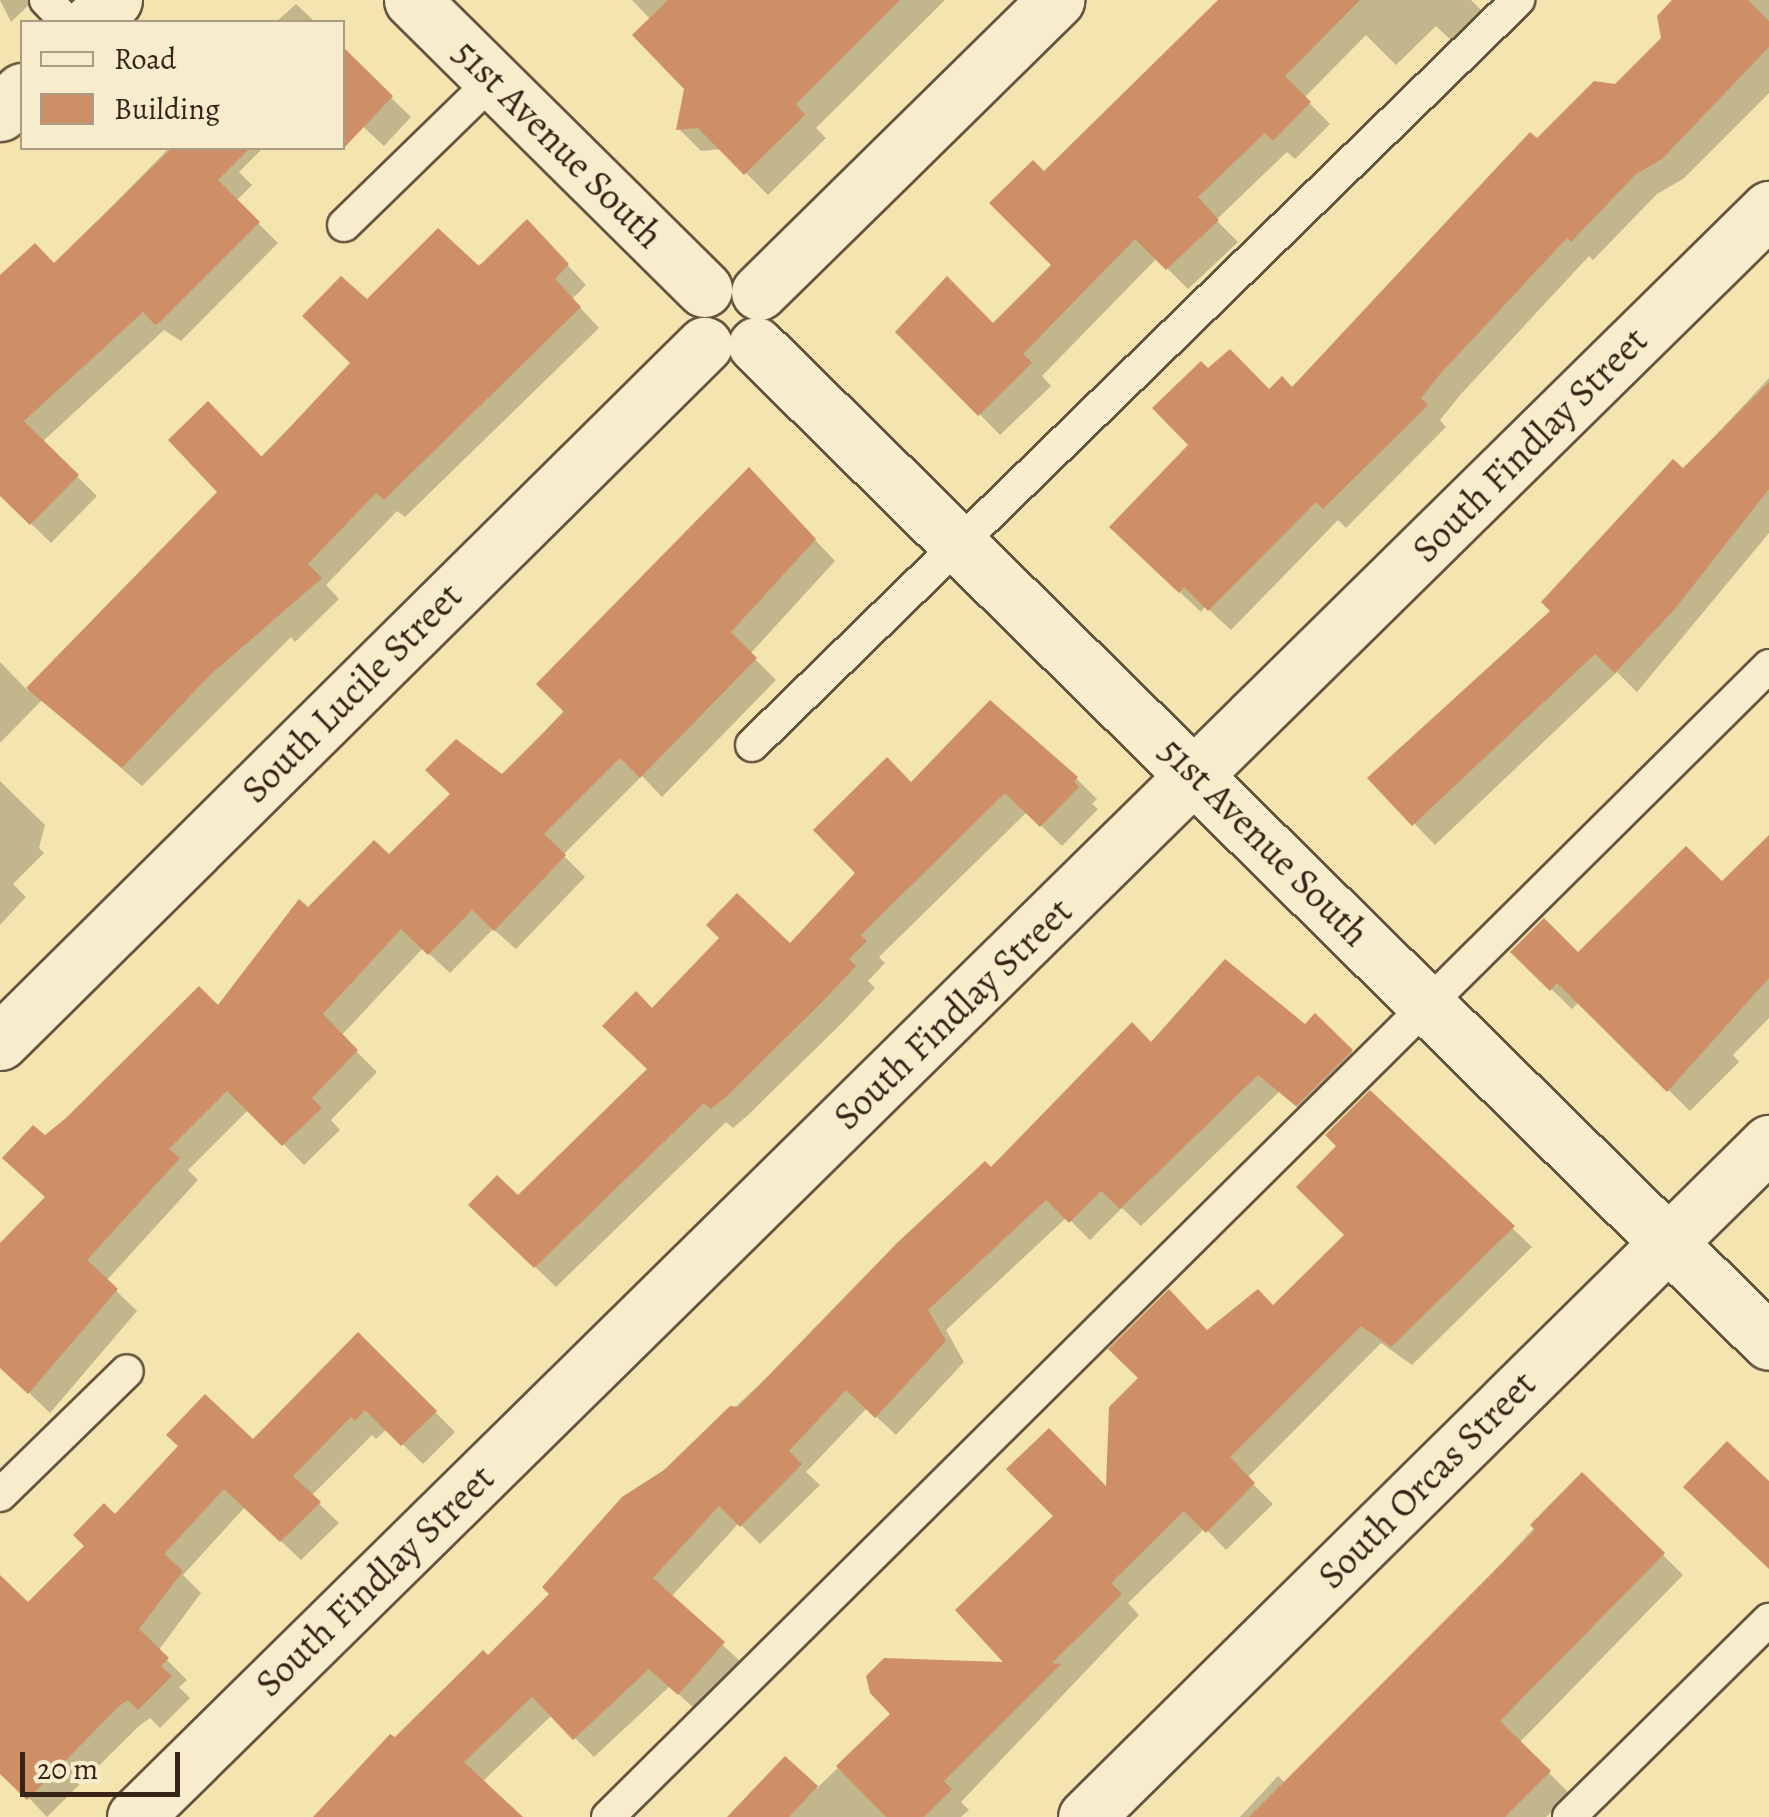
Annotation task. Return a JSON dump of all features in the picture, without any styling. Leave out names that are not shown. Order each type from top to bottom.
[{"type":"street","points":[[93,20],[114,0]]},
{"type":"street","name":"51st Avenue South","points":[[412,0],[704,289]]},
{"type":"street","points":[[759,292],[1056,0]]},
{"type":"street","points":[[0,114],[20,93]]},
{"type":"street","name":"South Findlay Street","points":[[135,1817],[1769,209]]},
{"type":"street","points":[[726,278],[759,292],[768,319],[730,345],[692,316],[704,289],[726,278]]},
{"type":"street","name":"51st Avenue South","points":[[730,345],[960,542],[1769,1342]]},
{"type":"street","name":"South Lucile Street","points":[[0,1042],[730,345]]},
{"type":"street","name":"South Orcas Street","points":[[1086,1817],[1769,1142]]},
{"type":"lane","points":[[46,0],[65,20]]},
{"type":"lane","points":[[752,746],[1518,0]]},
{"type":"lane","points":[[344,225],[493,80]]},
{"type":"lane","points":[[608,1817],[1769,666]]},
{"type":"lane","points":[[0,1495],[127,1371]]},
{"type":"lane","points":[[1569,1817],[1769,1620]]},
{"type":"building","points":[[668,0],[900,0],[796,104],[805,115],[744,175],[698,128],[676,130],[684,89],[632,35]]},
{"type":"building","points":[[1218,0],[1360,0],[1285,76],[1311,102],[1273,141],[1265,133],[1198,197],[1219,220],[1166,270],[1135,239],[1023,354],[1032,363],[978,416],[895,332],[947,276],[993,323],[1051,265],[989,203],[1033,160],[1044,171]]},
{"type":"building","points":[[1672,0],[1748,0],[1769,21],[1769,47],[1662,159],[1636,174],[1571,242],[1567,238],[1440,374],[1421,398],[1428,405],[1323,509],[1316,502],[1208,611],[1184,587],[1179,593],[1109,527],[1188,445],[1152,408],[1201,361],[1208,368],[1230,349],[1269,389],[1282,376],[1292,387],[1530,132],[1537,138],[1594,81],[1615,84],[1661,38],[1657,16]]},
{"type":"building","points":[[345,49],[393,96],[345,147]]},
{"type":"building","points":[[170,150],[248,150],[218,180],[260,222],[161,321],[155,325],[143,312],[24,421],[79,475],[30,525],[0,496],[0,275],[35,243],[54,263]]},
{"type":"building","points":[[527,219],[569,264],[555,279],[581,307],[384,500],[376,493],[308,564],[322,578],[210,675],[122,768],[26,688],[217,492],[168,440],[208,401],[262,457],[350,363],[302,316],[341,276],[367,299],[438,228],[479,266]]},
{"type":"building","points":[[1769,382],[1769,489],[1674,610],[1615,673],[1595,654],[1412,826],[1367,778],[1550,611],[1541,602],[1673,459],[1683,468]]},
{"type":"building","points":[[749,467],[816,539],[731,632],[757,658],[640,778],[620,758],[544,834],[566,855],[494,931],[472,910],[428,955],[401,929],[323,1014],[358,1050],[312,1098],[322,1108],[282,1146],[227,1091],[169,1149],[180,1158],[87,1260],[118,1289],[28,1394],[0,1368],[0,1243],[45,1197],[2,1158],[33,1125],[45,1135],[66,1118],[199,986],[218,1005],[299,899],[308,907],[374,840],[389,854],[450,794],[425,770],[456,739],[502,774],[564,712],[536,684]]},
{"type":"building","points":[[990,700],[1078,777],[1074,781],[1079,787],[1040,827],[1005,793],[861,935],[867,941],[849,959],[856,966],[823,1001],[727,1096],[711,1109],[704,1103],[534,1268],[468,1205],[497,1175],[518,1195],[647,1069],[602,1026],[636,991],[652,1008],[719,938],[706,925],[737,893],[790,943],[855,873],[813,830],[887,757],[911,782]]},
{"type":"building","points":[[1769,835],[1769,978],[1667,1092],[1557,983],[1550,991],[1510,952],[1544,918],[1578,952],[1686,846],[1722,881]]},
{"type":"building","points":[[1225,959],[1305,1024],[1315,1013],[1353,1050],[1296,1106],[1258,1075],[1120,1209],[1101,1191],[1069,1223],[1046,1200],[928,1310],[946,1341],[875,1418],[846,1390],[789,1451],[802,1464],[740,1527],[719,1506],[653,1578],[725,1642],[678,1695],[649,1669],[573,1740],[532,1697],[464,1762],[523,1817],[313,1817],[390,1734],[395,1737],[483,1650],[488,1655],[549,1594],[542,1587],[622,1497],[664,1470],[730,1406],[738,1407],[897,1243],[985,1161],[991,1167],[1132,1022],[1151,1042]]},
{"type":"building","points":[[1370,1090],[1515,1226],[1391,1347],[1361,1326],[1230,1457],[1255,1483],[1206,1533],[1184,1511],[1111,1583],[1122,1594],[1052,1663],[1061,1664],[944,1781],[952,1789],[924,1817],[886,1817],[836,1766],[890,1714],[870,1693],[866,1676],[884,1658],[1003,1662],[955,1610],[1053,1516],[1006,1469],[1049,1428],[1106,1486],[1109,1407],[1138,1378],[1108,1349],[1169,1289],[1207,1330],[1258,1289],[1273,1305],[1344,1235],[1296,1187],[1336,1146],[1325,1135]]},
{"type":"building","points":[[358,1332],[437,1411],[401,1446],[365,1410],[355,1421],[351,1417],[293,1476],[321,1502],[280,1542],[224,1489],[164,1554],[183,1571],[139,1629],[169,1658],[161,1666],[172,1676],[138,1710],[128,1700],[119,1706],[27,1800],[0,1774],[0,1575],[28,1602],[84,1546],[73,1535],[104,1503],[115,1514],[178,1446],[166,1435],[205,1394],[253,1439]]},
{"type":"building","points":[[1727,1441],[1769,1481],[1769,1569],[1683,1487]]},
{"type":"building","points":[[1582,1472],[1665,1553],[1500,1721],[1551,1771],[1505,1817],[1249,1817],[1535,1530],[1530,1525]]},
{"type":"building","points":[[785,1756],[818,1786],[789,1817],[727,1817]]}]
